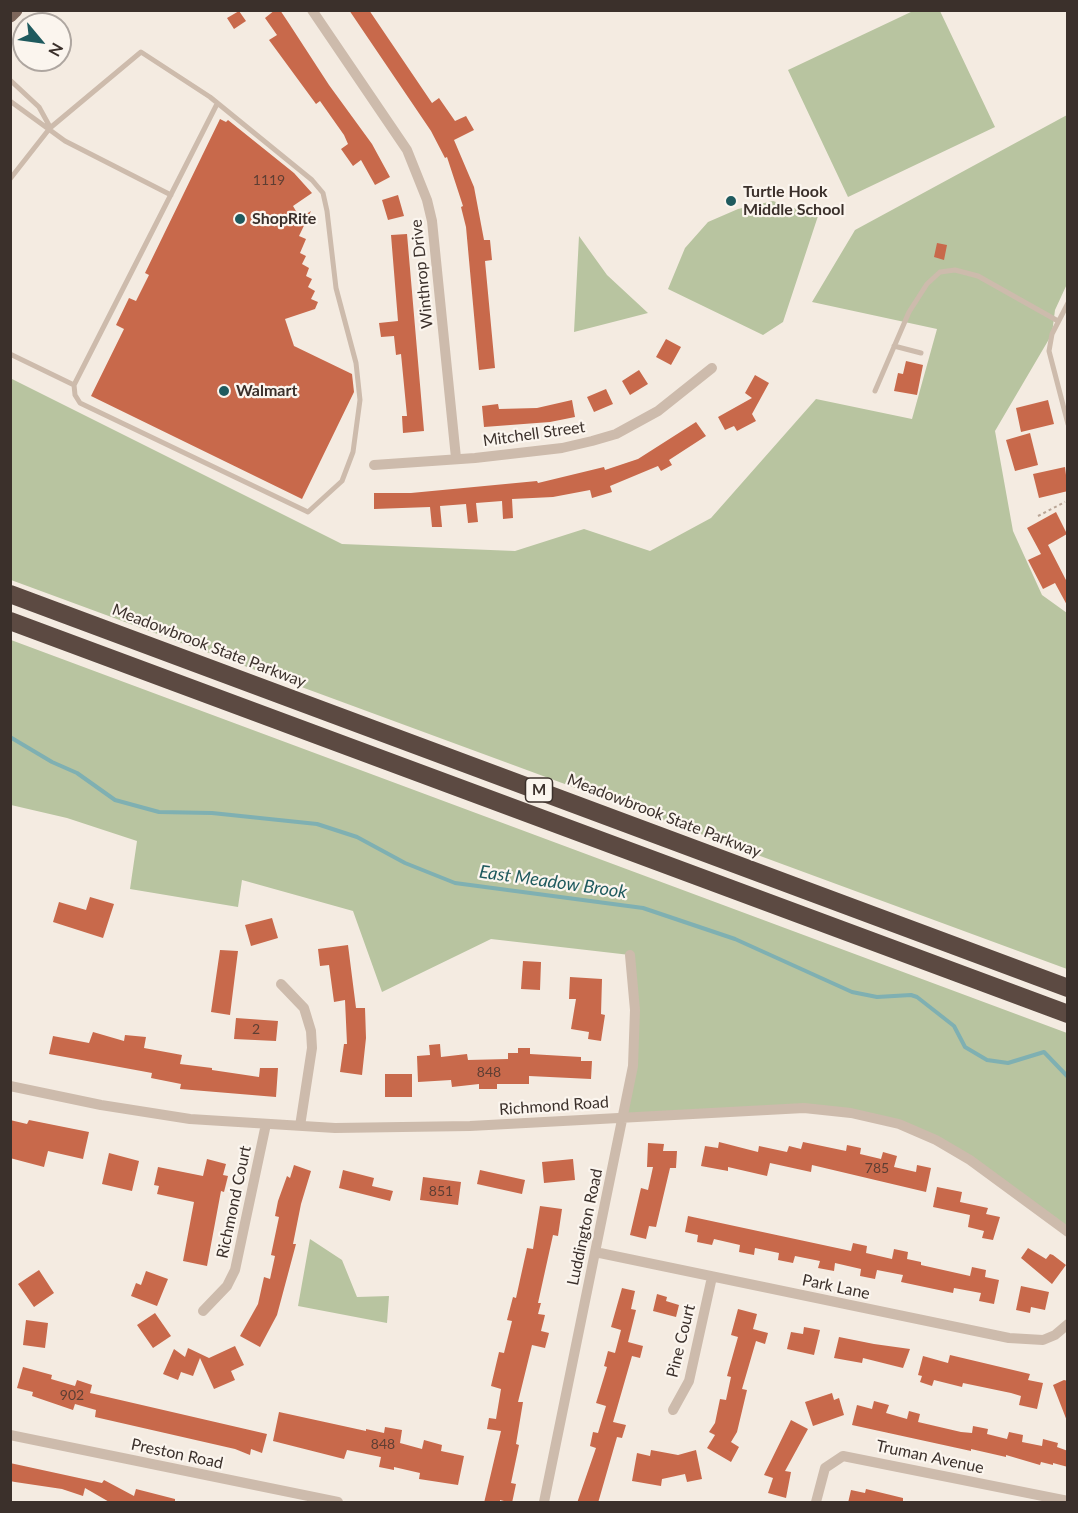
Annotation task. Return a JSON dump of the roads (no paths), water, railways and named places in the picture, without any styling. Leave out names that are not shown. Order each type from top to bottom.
[{"type":"highway","name":"Meadowbrook State Parkway","points":[[10,594],[1068,988]]},
{"type":"highway","name":"M","points":[[10,621],[1068,1014]]},
{"type":"main road","points":[[10,15],[15,10]]},
{"type":"street","name":"Winthrop Drive","points":[[312,10],[407,150],[428,200],[432,220],[456,458]]},
{"type":"street","name":"Mitchell Street","points":[[374,465],[562,448],[616,434],[658,411],[712,368]]},
{"type":"street","name":"Luddington Road","points":[[544,1503],[633,1066],[635,1010],[630,955]]},
{"type":"street","points":[[281,984],[304,1008],[311,1031],[312,1048],[300,1126]]},
{"type":"street","name":"Richmond Road","points":[[10,1086],[112,1107],[190,1119],[300,1126],[470,1126],[804,1108],[851,1113],[899,1124],[936,1140],[970,1160],[1068,1232]]},
{"type":"street","name":"Richmond Court","points":[[202,1311],[227,1286],[235,1270],[266,1124]]},
{"type":"street","name":"Park Lane","points":[[595,1252],[1009,1338],[1043,1340],[1055,1335],[1068,1324]]},
{"type":"street","name":"Pine Court","points":[[673,1410],[689,1381],[712,1277]]},
{"type":"street","name":"Preston Road","points":[[10,1435],[338,1503]]},
{"type":"street","name":"Truman Avenue","points":[[816,1503],[825,1468],[843,1456],[1068,1501]]},
{"type":"lane","points":[[10,178],[50,128],[141,52],[217,104],[312,180],[323,193],[336,288],[360,383],[353,452],[342,481],[308,512],[80,403],[75,395],[74,385],[217,104]]},
{"type":"lane","points":[[10,80],[39,106],[50,128]]},
{"type":"lane","points":[[10,101],[30,117],[50,128],[64,141],[171,195]]},
{"type":"lane","points":[[874,392],[909,312],[927,284],[940,272],[955,270],[978,276],[1058,321]]},
{"type":"lane","points":[[1068,303],[1050,339],[1049,351],[1068,424]]},
{"type":"lane","points":[[894,346],[921,353]]},
{"type":"lane","points":[[10,354],[74,385]]},
{"type":"waterway","name":"East Meadow Brook","points":[[10,737],[52,762],[77,773],[115,800],[159,812],[212,813],[317,824],[357,837],[405,863],[455,883],[643,908],[735,939],[852,992],[877,997],[911,995],[917,997],[954,1026],[965,1047],[987,1060],[1008,1063],[1044,1052],[1068,1077]]},
{"type":"place","name":"Turtle Hook Middle School","points":[[731,201]]},
{"type":"place","name":"ShopRite","points":[[240,219]]},
{"type":"place","name":"Walmart","points":[[224,391]]}]
